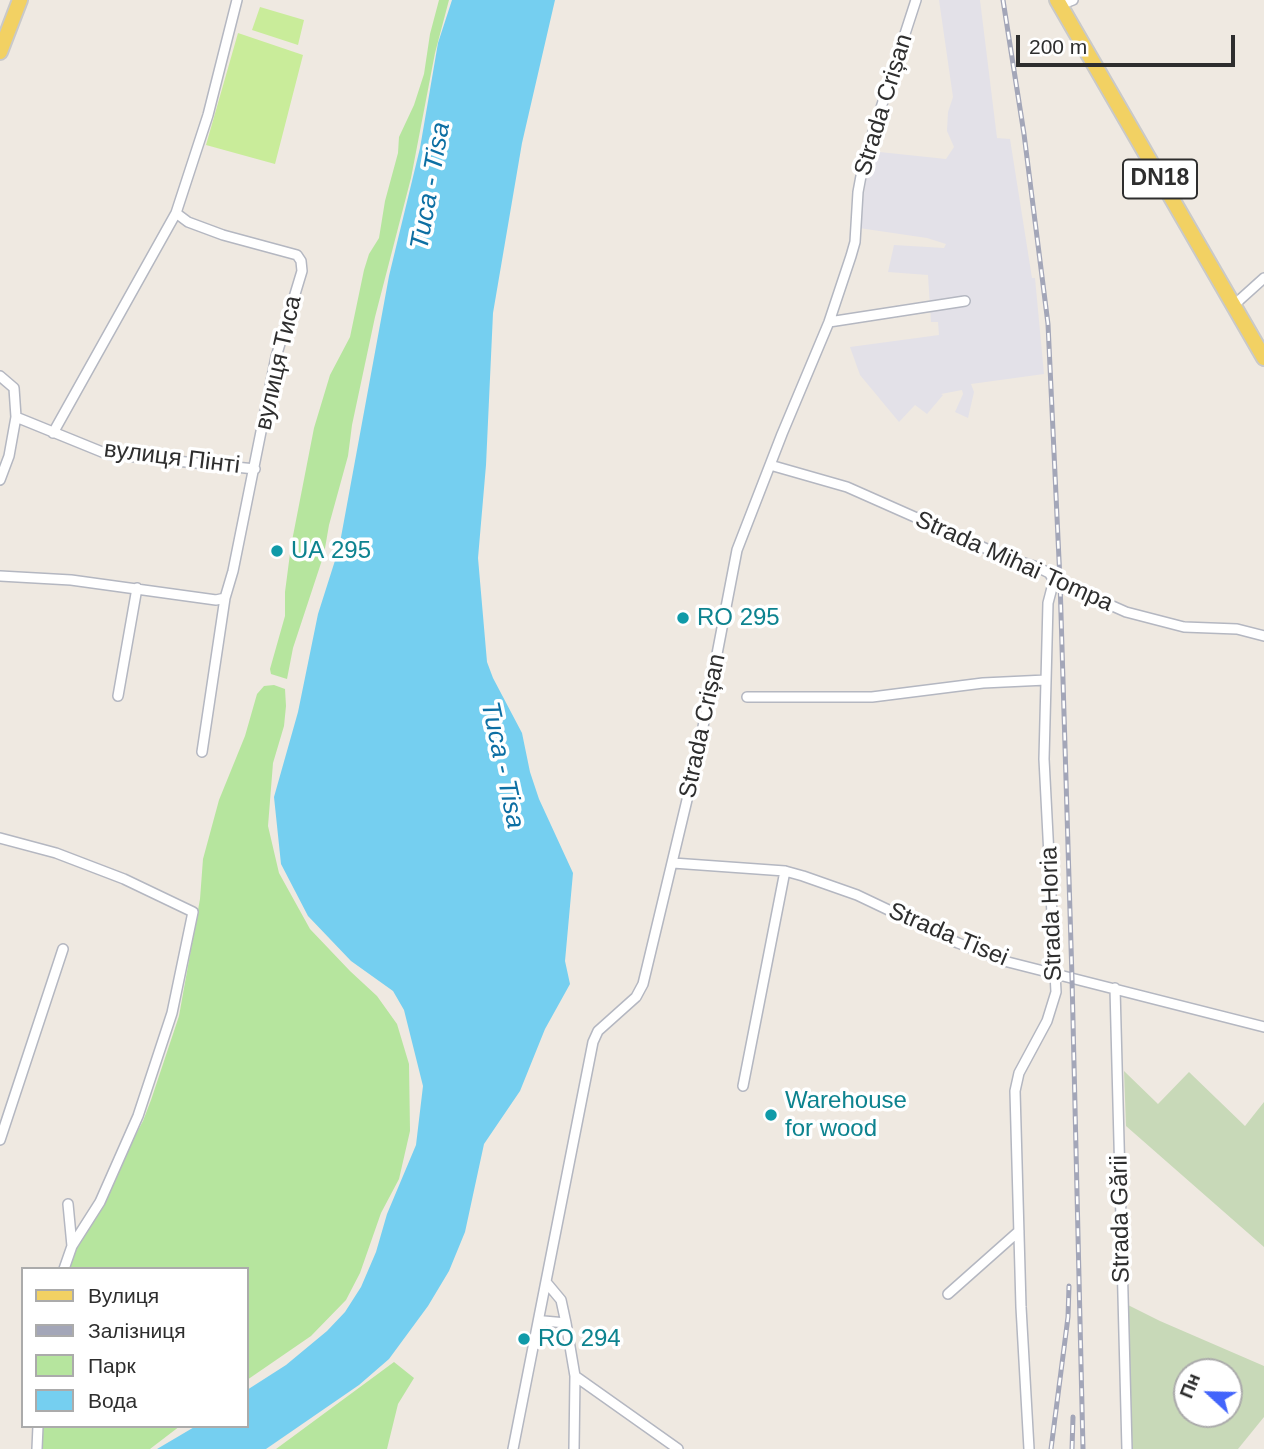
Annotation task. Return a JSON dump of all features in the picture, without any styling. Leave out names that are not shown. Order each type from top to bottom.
[{"type":"main road","points":[[0,52],[20,0]]},
{"type":"main road","name":"DN18","points":[[1063,2],[1264,358]]},
{"type":"street","points":[[53,433],[176,213],[208,115],[237,0]]},
{"type":"street","name":"Strada Crișan","points":[[513,1449],[595,1038],[604,1025],[636,997],[643,984],[674,863],[737,550],[829,322],[853,249],[864,160],[916,0]]},
{"type":"street","name":"вулиця Тиса","points":[[176,213],[188,222],[223,235],[297,255],[302,271],[276,358],[255,469],[225,598],[202,752]]},
{"type":"street","points":[[1234,305],[1264,278]]},
{"type":"street","points":[[829,322],[965,301]]},
{"type":"street","points":[[0,376],[14,388],[16,417],[9,456],[0,480]]},
{"type":"street","name":"вулиця Пінті","points":[[16,417],[107,454],[255,469]]},
{"type":"street","name":"Strada Mihai Tompa","points":[[770,465],[847,487],[1004,557],[1037,566],[1049,573],[1054,580],[1086,596],[1146,619],[1184,628],[1237,629],[1264,636]]},
{"type":"street","points":[[0,576],[71,580],[216,600],[225,598]]},
{"type":"street","name":"Strada Horia","points":[[1029,1449],[1019,1231],[1016,1082],[1050,1013],[1056,992],[1044,758],[1048,603],[1054,580]]},
{"type":"street","points":[[118,696],[137,588]]},
{"type":"street","points":[[747,697],[872,697],[983,684],[1046,680]]},
{"type":"street","points":[[0,838],[56,853],[124,879],[193,912],[172,1013],[138,1116],[100,1202],[72,1246],[65,1267]]},
{"type":"street","name":"Strada Tisei","points":[[674,863],[785,871],[857,895],[980,953],[1264,1027]]},
{"type":"street","points":[[743,1086],[785,871]]},
{"type":"street","points":[[0,1140],[62,949]]},
{"type":"street","name":"Strada Gării","points":[[1115,988],[1128,1449]]},
{"type":"street","points":[[68,1204],[72,1246]]},
{"type":"street","points":[[948,1294],[1019,1231]]},
{"type":"street","points":[[546,1282],[561,1300],[575,1376],[574,1449]]},
{"type":"street","points":[[537,1330],[544,1321],[566,1323]]},
{"type":"street","points":[[575,1376],[678,1449]]},
{"type":"street","points":[[37,1449],[38,1428]]},
{"type":"shaded area","points":[[939,0],[980,0],[997,138],[1010,139],[1032,278],[1035,278],[1044,374],[971,384],[974,392],[968,418],[955,412],[963,394],[962,390],[941,394],[943,395],[927,414],[915,405],[899,422],[860,375],[850,347],[939,335],[938,322],[931,322],[928,275],[888,272],[894,245],[944,248],[946,244],[927,238],[859,228],[870,151],[946,159],[954,147],[947,131],[948,112],[953,97]]},
{"type":"green space","points":[[439,0],[449,0],[435,53],[411,178],[375,317],[348,456],[324,554],[293,648],[287,679],[271,674],[270,669],[285,616],[291,546],[314,428],[330,375],[350,337],[364,270],[369,254],[379,238],[385,201],[398,153],[399,137],[414,105],[424,74]]},
{"type":"green space","points":[[260,7],[304,20],[298,45],[252,30]]},
{"type":"green space","points":[[238,33],[303,55],[275,164],[206,145]]},
{"type":"green space","points":[[274,685],[285,689],[284,726],[273,763],[268,826],[279,873],[310,929],[377,996],[397,1024],[409,1064],[410,1131],[399,1179],[381,1213],[360,1273],[346,1300],[311,1336],[248,1379],[248,1267],[70,1267],[78,1241],[143,1121],[151,1100],[179,1016],[200,899],[203,859],[219,800],[245,736],[257,694],[264,686]]},
{"type":"green space","points":[[1124,1071],[1158,1104],[1189,1072],[1245,1126],[1264,1102],[1264,1247],[1126,1126]]},
{"type":"green space","points":[[1128,1305],[1264,1366],[1264,1417],[1238,1449],[1131,1449]]},
{"type":"green space","points":[[394,1362],[414,1378],[398,1404],[387,1449],[276,1449]]},
{"type":"green space","points":[[41,1428],[177,1428],[150,1449],[41,1449]]},
{"type":"water","name":"Тиса - Tisa","points":[[452,0],[555,0],[522,143],[493,313],[486,465],[478,558],[487,662],[522,733],[539,799],[573,873],[565,961],[570,984],[545,1029],[520,1091],[484,1144],[465,1232],[449,1271],[428,1306],[389,1359],[359,1385],[266,1449],[157,1449],[193,1428],[248,1428],[248,1389],[286,1365],[327,1331],[345,1312],[361,1287],[376,1252],[387,1214],[416,1145],[423,1086],[404,1010],[393,991],[351,961],[308,916],[281,864],[274,797],[298,712],[318,614],[339,548],[389,276],[420,148],[438,43]]},
{"type":"railway","points":[[1003,0],[1024,134],[1048,324],[1060,581],[1083,1449]]},
{"type":"railway","points":[[1051,1449],[1068,1317],[1069,1286]]},
{"type":"railway","points":[[1072,1449],[1073,1417]]},
{"type":"place","name":"UA 295","points":[[277,551]]},
{"type":"place","name":"RO 295","points":[[683,618]]},
{"type":"place","name":"Warehouse for wood","points":[[771,1115]]},
{"type":"place","name":"RO 294","points":[[524,1339]]}]
